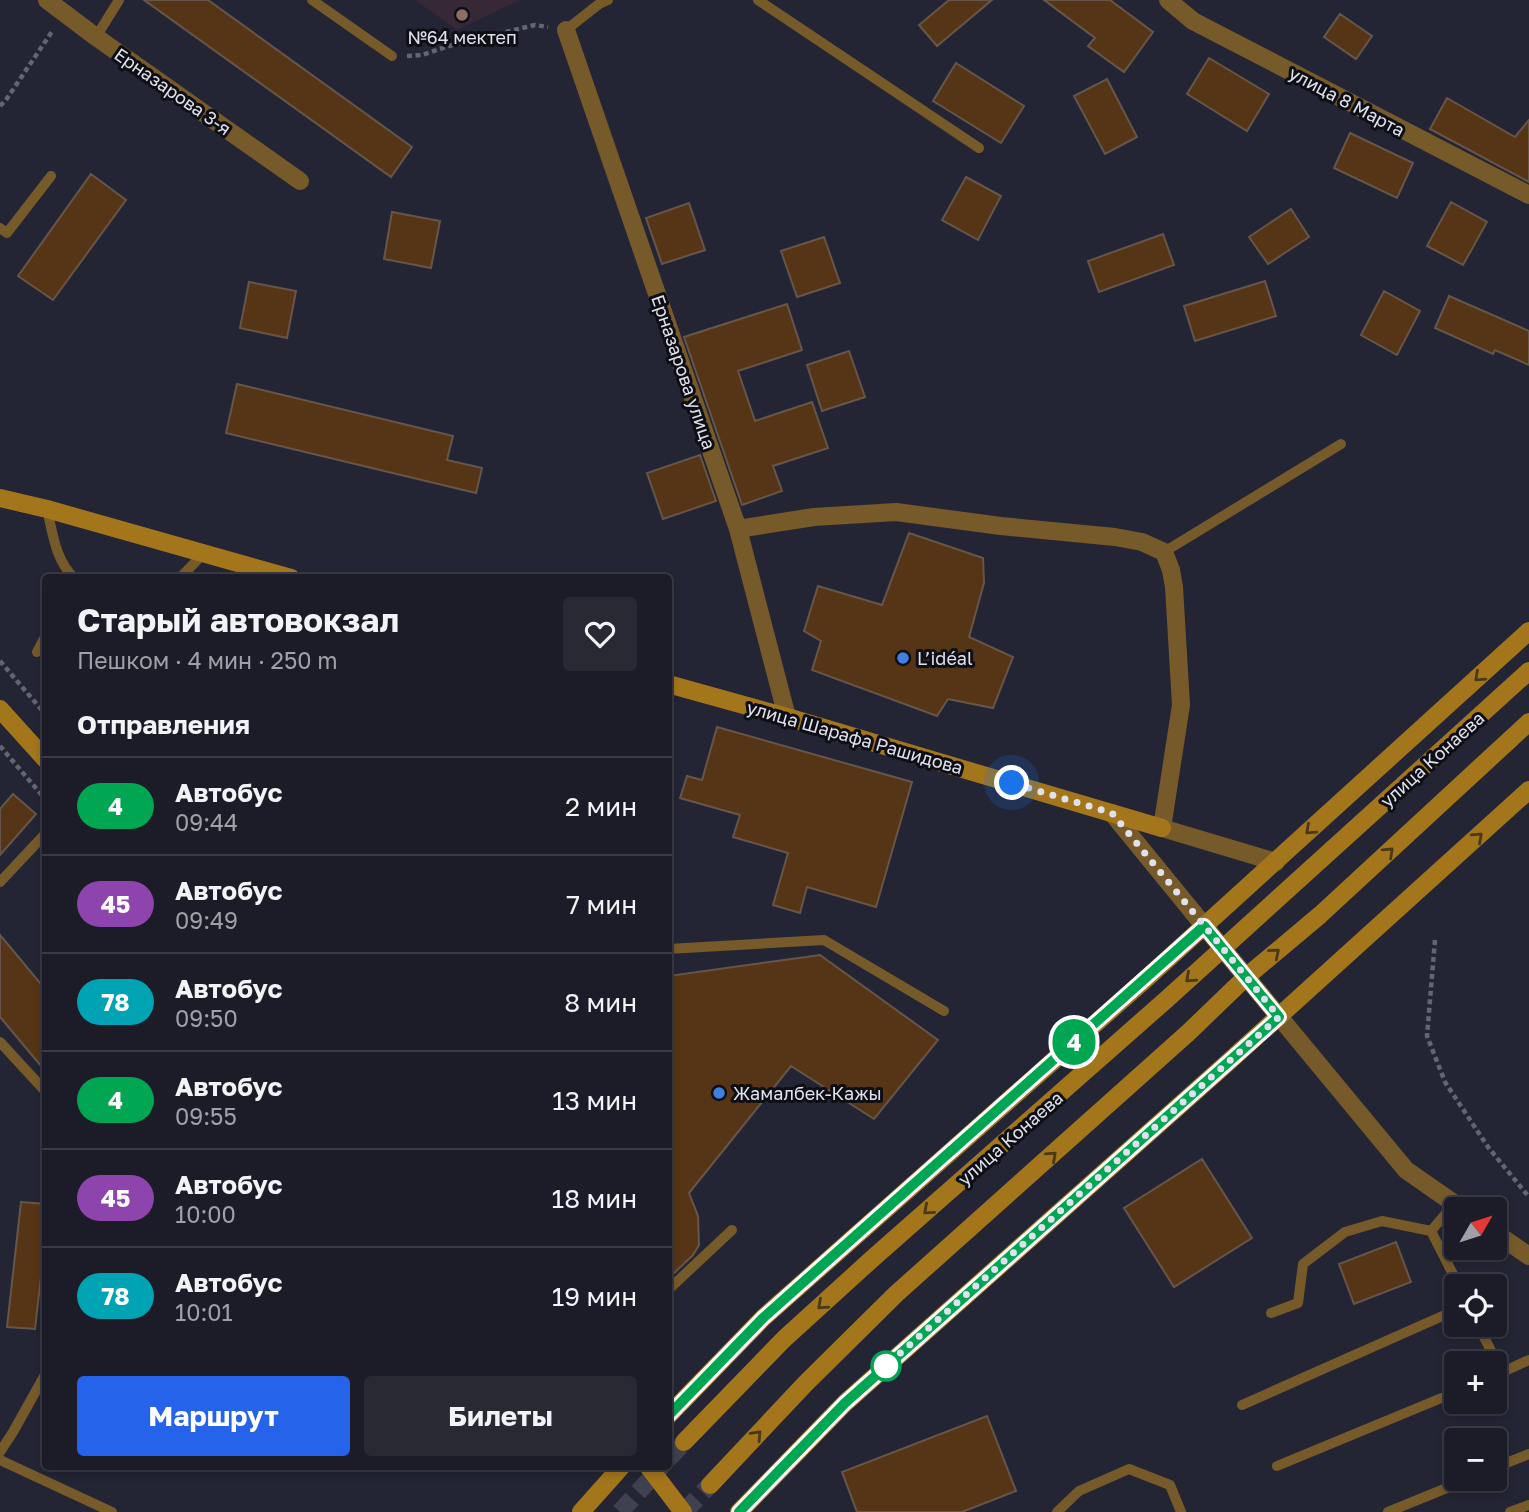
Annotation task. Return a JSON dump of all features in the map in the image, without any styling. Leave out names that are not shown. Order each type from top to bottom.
[{"type":"main road","points":[[0,498],[277,574]]},
{"type":"main road","points":[[672,1412],[763,1318],[1276,862],[1529,631]]},
{"type":"main road","name":"улица Конаева","points":[[684,1442],[784,1339],[1223,949],[1529,671]]},
{"type":"main road","name":"улица Шарафа Рашидова","points":[[672,685],[1162,828]]},
{"type":"main road","points":[[0,709],[42,756]]},
{"type":"main road","points":[[710,1485],[805,1384],[897,1294],[1179,1041],[1246,977],[1320,915],[1529,722]]},
{"type":"main road","points":[[739,1512],[854,1394],[1355,949],[1529,790]]},
{"type":"main road","points":[[581,1512],[618,1470]]},
{"type":"main road","points":[[651,1470],[678,1505]]},
{"type":"street","name":"Ерназарова 3-я","points":[[47,0],[300,181]]},
{"type":"street","name":"улица 8 Марта","points":[[1168,0],[1193,20],[1529,195]]},
{"type":"street","name":"Ерназарова улица","points":[[566,30],[738,529],[787,717]]},
{"type":"street","points":[[738,529],[814,517],[896,512],[1115,537],[1142,542],[1164,552],[1174,587],[1181,705],[1162,828],[1276,862]]},
{"type":"street","points":[[1112,813],[1406,1170],[1445,1197]]},
{"type":"street","points":[[1507,1241],[1529,1256]]},
{"type":"lane","points":[[96,37],[119,0]]},
{"type":"lane","points":[[312,0],[392,56]]},
{"type":"lane","points":[[566,30],[608,0]]},
{"type":"lane","points":[[758,0],[979,148]]},
{"type":"lane","points":[[0,228],[7,233],[51,176]]},
{"type":"lane","points":[[1164,552],[1341,444]]},
{"type":"lane","points":[[47,509],[57,552],[70,574]]},
{"type":"lane","points":[[184,574],[204,553]]},
{"type":"lane","points":[[37,652],[42,643]]},
{"type":"lane","points":[[0,882],[42,839]]},
{"type":"lane","points":[[672,949],[824,940],[944,1011]]},
{"type":"lane","points":[[0,1042],[42,1088]]},
{"type":"lane","points":[[1431,1231],[1444,1219]]},
{"type":"lane","points":[[1271,1312],[1298,1303],[1303,1264],[1345,1232],[1382,1221],[1431,1231]]},
{"type":"lane","points":[[672,1286],[732,1230]]},
{"type":"lane","points":[[1431,1231],[1453,1274]]},
{"type":"lane","points":[[1242,1405],[1444,1315]]},
{"type":"lane","points":[[1507,1370],[1529,1360]]},
{"type":"lane","points":[[0,1452],[42,1380]]},
{"type":"lane","points":[[1277,1466],[1444,1397]]},
{"type":"lane","points":[[1507,1463],[1529,1454]]},
{"type":"lane","points":[[0,1460],[111,1512]]},
{"type":"lane","points":[[1057,1512],[1079,1491],[1129,1469],[1170,1485],[1181,1512]]},
{"type":"lane","points":[[1388,1512],[1444,1489]]},
{"type":"lane","points":[[1510,1512],[1529,1504]]},
{"type":"path","points":[[0,106],[65,13]]},
{"type":"path","points":[[392,56],[422,55],[535,25],[566,30]]},
{"type":"path","points":[[0,661],[42,710]]},
{"type":"path","points":[[0,746],[42,795]]},
{"type":"path","points":[[1435,940],[1427,1036],[1445,1082],[1489,1147],[1529,1197]]},
{"type":"shaded area","name":"№64 мектеп","points":[[415,0],[520,0],[457,30]]},
{"type":"building","points":[[144,0],[208,0],[412,147],[391,177]]},
{"type":"building","points":[[949,0],[992,0],[937,46],[919,25]]},
{"type":"building","points":[[1044,0],[1110,0],[1153,32],[1124,72],[1088,46],[1095,38]]},
{"type":"building","points":[[1340,14],[1372,36],[1356,59],[1324,37]]},
{"type":"building","points":[[1209,58],[1269,94],[1247,131],[1187,94]]},
{"type":"building","points":[[956,63],[1024,106],[1001,143],[933,101]]},
{"type":"building","points":[[1107,79],[1137,137],[1105,154],[1074,96]]},
{"type":"building","points":[[1447,98],[1515,137],[1529,120],[1529,182],[1430,129]]},
{"type":"building","points":[[1350,133],[1413,163],[1397,198],[1334,168]]},
{"type":"building","points":[[91,174],[126,200],[53,300],[18,276]]},
{"type":"building","points":[[966,177],[1001,196],[978,240],[942,220]]},
{"type":"building","points":[[1451,202],[1487,222],[1463,265],[1427,246]]},
{"type":"building","points":[[689,203],[705,250],[662,264],[646,218]]},
{"type":"building","points":[[1291,209],[1309,237],[1268,264],[1249,237]]},
{"type":"building","points":[[392,212],[440,221],[431,268],[384,259]]},
{"type":"building","points":[[1163,234],[1174,265],[1099,292],[1088,261]]},
{"type":"building","points":[[824,237],[840,283],[797,297],[781,251]]},
{"type":"building","points":[[1265,281],[1276,316],[1195,341],[1184,306]]},
{"type":"building","points":[[249,282],[296,291],[287,338],[240,328]]},
{"type":"building","points":[[1384,291],[1420,311],[1397,355],[1361,335]]},
{"type":"building","points":[[1449,296],[1529,331],[1529,365],[1495,350],[1493,354],[1435,328]]},
{"type":"building","points":[[787,304],[802,350],[738,371],[755,421],[812,402],[828,448],[773,466],[782,491],[742,505],[684,337]]},
{"type":"building","points":[[849,351],[865,397],[822,411],[807,365]]},
{"type":"building","points":[[237,384],[453,436],[447,460],[482,468],[476,493],[226,433]]},
{"type":"building","points":[[700,455],[716,501],[663,519],[647,473]]},
{"type":"building","points":[[909,533],[983,558],[984,583],[969,637],[1013,657],[993,708],[948,699],[937,716],[812,670],[821,641],[804,631],[818,586],[882,605]]},
{"type":"building","points":[[717,727],[912,782],[876,907],[807,887],[800,913],[773,905],[788,853],[733,837],[740,815],[680,798],[687,776],[702,780]]},
{"type":"building","points":[[13,794],[36,814],[0,855],[0,809]]},
{"type":"building","points":[[0,935],[42,985],[42,1067],[0,1017]]},
{"type":"building","name":"Жамалбек-Кажы","points":[[820,955],[938,1040],[874,1119],[791,1066],[689,1193],[698,1216],[699,1245],[693,1255],[672,1275],[672,975]]},
{"type":"building","points":[[1202,1159],[1252,1238],[1174,1287],[1124,1208]]},
{"type":"building","points":[[21,1202],[42,1204],[42,1268],[35,1329],[7,1327]]},
{"type":"building","points":[[1396,1242],[1411,1282],[1354,1304],[1339,1264]]},
{"type":"building","points":[[987,1416],[1016,1491],[962,1512],[857,1512],[842,1472]]},
{"type":"tunnel","points":[[672,1455],[684,1442]]},
{"type":"tunnel","points":[[620,1512],[658,1470]]},
{"type":"tunnel","points":[[684,1512],[710,1485]]},
{"type":"bus line","name":"4","points":[[672,1412],[763,1318],[1204,926],[1279,1017],[930,1325],[845,1403],[739,1512]]},
{"type":"place","name":"№64 мектеп","points":[[462,15]]},
{"type":"place","name":"L’idéal","points":[[903,658]]},
{"type":"place","name":"Жамалбек-Кажы","points":[[719,1093]]},
{"type":"route","points":[[886,1366],[879,1372],[1279,1017],[1112,813],[1012,783]]}]
